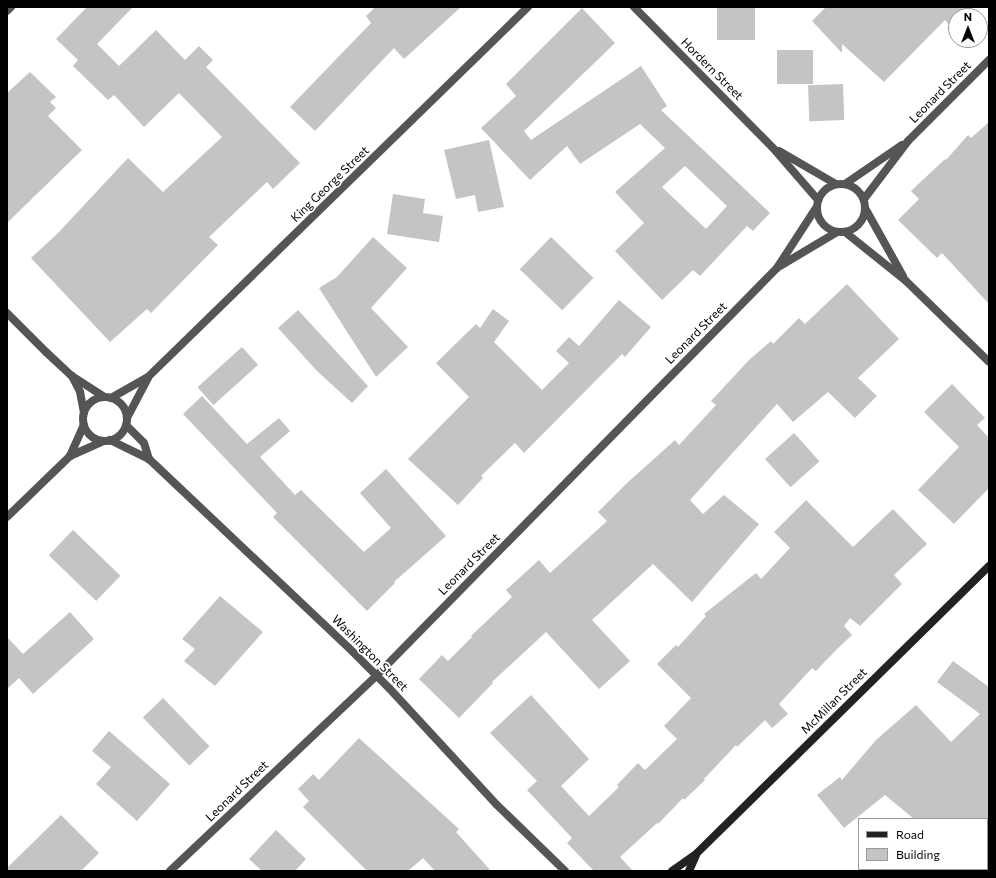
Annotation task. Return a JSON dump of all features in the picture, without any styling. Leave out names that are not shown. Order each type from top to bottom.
[{"type":"main road","name":"McMillan Street","points":[[672,871],[696,854],[989,566]]},
{"type":"main road","name":"McMillan Street","points":[[689,871],[696,854]]},
{"type":"street","points":[[7,11],[12,7]]},
{"type":"street","name":"King George Street","points":[[108,398],[148,377],[528,7]]},
{"type":"street","name":"Hordern Street","points":[[634,7],[773,148],[817,204]]},
{"type":"street","name":"Leonard Street","points":[[864,199],[908,141],[989,60]]},
{"type":"street","name":"Leonard Street","points":[[841,184],[908,141]]},
{"type":"street","name":"Hordern Street","points":[[773,148],[841,184]]},
{"type":"street","points":[[841,232],[854,229],[864,216],[865,208],[864,199],[860,192],[853,187],[841,184],[828,187],[822,193],[817,204],[822,224],[829,229],[841,232],[905,280],[989,362]]},
{"type":"street","name":"Leonard Street","points":[[170,871],[376,675],[777,268],[817,204]]},
{"type":"street","points":[[865,208],[905,280]]},
{"type":"street","name":"Leonard Street","points":[[777,268],[841,232]]},
{"type":"street","points":[[7,313],[72,376],[122,405],[127,421],[118,437],[107,440],[70,456],[7,517]]},
{"type":"street","points":[[70,456],[84,425],[84,413],[80,392],[72,376]]},
{"type":"street","name":"King George Street","points":[[127,421],[148,377]]},
{"type":"street","points":[[84,413],[92,402],[108,398]]},
{"type":"street","name":"Washington Street","points":[[127,421],[144,443],[150,459]]},
{"type":"street","points":[[84,425],[91,436],[107,440]]},
{"type":"street","name":"Washington Street","points":[[107,440],[150,459],[376,675],[497,805],[566,871]]},
{"type":"building","points":[[87,7],[133,7],[97,44],[119,66],[156,30],[185,60],[199,46],[213,60],[206,67],[300,163],[273,189],[267,182],[209,237],[218,245],[151,313],[147,309],[110,342],[31,258],[58,233],[128,158],[163,192],[222,137],[179,93],[144,127],[114,95],[108,100],[73,66],[78,60],[56,39]]},
{"type":"building","points":[[375,7],[461,7],[404,59],[394,48],[315,131],[290,107],[371,23],[366,16]]},
{"type":"building","points":[[717,7],[755,7],[755,40],[717,40]]},
{"type":"building","points":[[826,7],[972,7],[948,8],[948,24],[945,20],[884,82],[842,44],[842,53],[812,21]]},
{"type":"building","points":[[582,8],[615,43],[524,131],[531,140],[641,66],[667,106],[661,110],[770,213],[753,231],[747,226],[700,276],[693,270],[662,300],[615,251],[644,223],[615,192],[665,148],[640,124],[580,164],[567,146],[530,180],[481,128],[516,96],[506,84]],"holes":[[[685,166],[727,206],[706,229],[662,187]]]},
{"type":"building","points":[[777,50],[813,50],[813,84],[777,84]]},
{"type":"building","points":[[30,72],[56,97],[50,102],[56,108],[48,116],[82,150],[7,223],[7,93]]},
{"type":"building","points":[[843,84],[844,120],[809,121],[808,85]]},
{"type":"building","points":[[989,122],[989,304],[942,253],[937,258],[898,220],[919,199],[911,191],[945,159],[946,160],[968,135],[971,138]]},
{"type":"building","points":[[489,140],[504,207],[478,212],[475,195],[456,199],[444,150]]},
{"type":"building","points":[[393,194],[425,199],[423,213],[443,216],[439,242],[387,234]]},
{"type":"building","points":[[373,237],[407,268],[371,308],[408,347],[376,377],[319,288],[337,277]]},
{"type":"building","points":[[551,237],[593,278],[562,310],[520,269]]},
{"type":"building","points":[[847,284],[899,339],[858,378],[877,396],[855,418],[828,392],[793,422],[777,404],[690,500],[703,514],[724,495],[759,524],[692,602],[653,564],[592,620],[630,661],[599,689],[546,632],[492,682],[493,683],[459,718],[419,679],[442,655],[448,661],[472,637],[471,636],[512,597],[506,590],[539,560],[550,573],[607,521],[598,512],[627,483],[675,440],[679,445],[716,405],[711,401],[749,360],[771,341],[773,344],[799,318],[805,324]]},
{"type":"building","points":[[619,300],[651,327],[625,357],[622,354],[524,453],[515,443],[481,476],[483,478],[458,505],[408,459],[469,397],[436,363],[476,324],[480,328],[493,309],[509,321],[494,342],[542,390],[569,363],[556,351],[569,337],[579,346]]},
{"type":"building","points":[[298,310],[368,386],[352,403],[317,371],[278,328]]},
{"type":"building","points":[[242,347],[258,365],[213,405],[197,387]]},
{"type":"building","points":[[952,384],[985,418],[977,425],[989,438],[989,488],[954,524],[918,490],[959,447],[924,412]]},
{"type":"building","points":[[202,396],[247,444],[279,418],[290,431],[260,457],[295,495],[301,490],[364,552],[391,528],[360,493],[386,469],[446,536],[394,582],[395,583],[367,611],[273,517],[277,513],[183,414]]},
{"type":"building","points":[[794,433],[819,461],[790,487],[765,459]]},
{"type":"building","points":[[806,500],[853,547],[893,509],[927,544],[894,575],[902,584],[860,626],[850,618],[844,626],[852,635],[816,671],[812,668],[779,704],[788,714],[772,728],[765,720],[737,747],[736,745],[704,779],[705,780],[684,800],[683,798],[658,824],[657,823],[620,857],[633,871],[594,871],[567,843],[572,838],[527,790],[537,781],[490,733],[531,695],[589,759],[561,786],[589,816],[619,787],[617,785],[638,763],[645,770],[677,739],[664,726],[691,698],[657,664],[676,645],[678,647],[706,616],[704,614],[756,573],[761,579],[790,548],[774,532]]},
{"type":"building","points":[[73,530],[120,576],[96,601],[49,555]]},
{"type":"building","points":[[220,596],[263,632],[215,686],[184,661],[195,649],[182,639]]},
{"type":"building","points":[[70,612],[94,639],[33,694],[19,678],[7,689],[7,637],[23,654]]},
{"type":"building","points":[[953,661],[989,687],[989,819],[913,818],[885,795],[844,828],[817,795],[840,777],[842,780],[876,740],[916,705],[951,742],[980,714],[937,682]]},
{"type":"building","points":[[163,698],[210,746],[189,766],[143,717]]},
{"type":"building","points":[[109,731],[170,784],[137,821],[96,784],[111,767],[92,751]]},
{"type":"building","points":[[359,738],[459,829],[456,832],[491,871],[435,871],[423,858],[408,871],[367,871],[303,807],[309,801],[298,789],[313,774],[319,780]]},
{"type":"building","points":[[61,815],[99,853],[81,871],[7,871],[7,868]]},
{"type":"building","points":[[276,830],[306,859],[295,871],[262,871],[249,859]]}]
